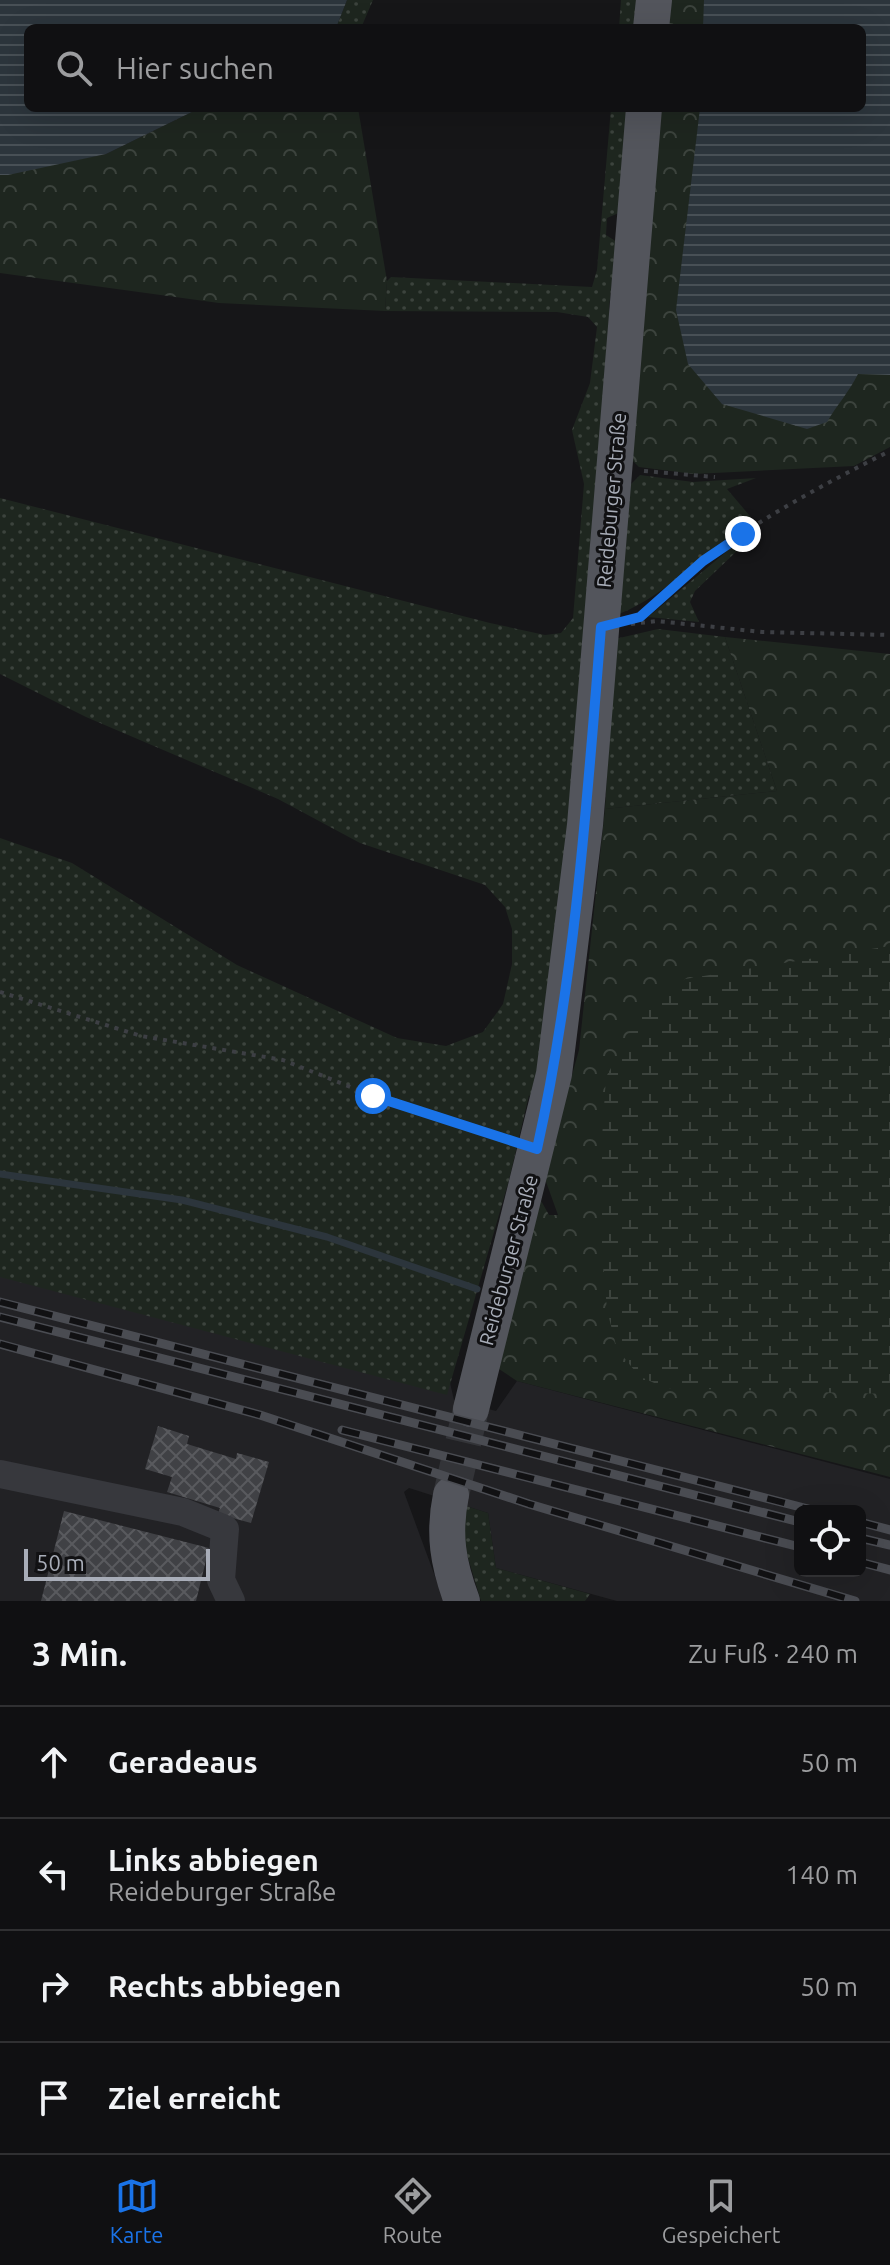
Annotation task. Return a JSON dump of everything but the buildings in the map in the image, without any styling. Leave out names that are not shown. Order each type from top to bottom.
[{"type":"main road","points":[[651,24],[654,0]]},
{"type":"main road","name":"Reideburger Straße","points":[[471,1409],[554,1074],[575,916],[644,112]]},
{"type":"main road","points":[[451,1495],[445,1524],[446,1550],[462,1601]]},
{"type":"lane","points":[[0,1474],[183,1512],[225,1529],[221,1580],[231,1601]]},
{"type":"path","points":[[601,627],[640,617],[703,561],[743,534],[829,482],[890,451]]},
{"type":"path","points":[[613,467],[715,477]]},
{"type":"path","points":[[601,627],[657,621],[762,632],[890,635]]},
{"type":"path","points":[[0,992],[141,1036],[294,1063],[426,1115],[537,1149]]},
{"type":"shaded area","points":[[0,0],[347,0],[338,24],[24,24],[24,112],[192,112],[106,154],[0,175]]},
{"type":"shaded area","points":[[704,0],[890,0],[890,375],[858,374],[827,422],[807,429],[722,404],[688,364],[676,310],[700,112],[866,112],[866,24],[703,24]]},
{"type":"shaded area","points":[[0,1252],[446,1365],[454,1400],[496,1411],[517,1381],[890,1479],[890,1601],[617,1601],[496,1568],[488,1513],[409,1488],[404,1492],[444,1601],[0,1601]]},
{"type":"green space","points":[[347,0],[373,0],[363,24],[338,24]]},
{"type":"green space","points":[[621,0],[640,0],[637,24],[619,24]]},
{"type":"green space","points":[[667,0],[711,0],[710,24],[665,24]]},
{"type":"green space","points":[[192,112],[359,112],[387,281],[385,311],[219,303],[0,273],[0,175],[106,154]]},
{"type":"green space","points":[[611,112],[630,112],[621,212],[607,218],[606,235],[617,242],[609,307],[611,329],[570,845],[536,1108],[529,1095],[509,1180],[447,1395],[0,1277],[0,838],[72,863],[237,965],[397,1038],[446,1046],[483,1032],[503,1004],[512,964],[512,929],[505,907],[485,885],[360,843],[278,799],[86,717],[0,674],[0,498],[490,623],[545,635],[561,633],[573,618],[584,484],[572,430],[590,383],[597,327],[588,317],[557,312],[385,311],[387,281],[391,277],[592,287],[597,270]]},
{"type":"green space","points":[[658,112],[708,112],[858,368],[890,370],[890,447],[854,466],[694,474],[639,467],[627,455]]},
{"type":"green space","points":[[640,475],[693,482],[756,478],[727,489],[755,522],[655,595],[619,614],[624,491]]},
{"type":"green space","points":[[760,529],[695,591],[690,602],[699,622],[648,617],[738,542]]},
{"type":"green space","points":[[658,629],[725,637],[777,791],[605,809],[615,639]]},
{"type":"green space","points":[[725,637],[890,654],[890,1477],[517,1381],[496,1367],[539,1197],[549,1215],[558,1215],[544,1176],[579,1050],[605,809],[777,791]]},
{"type":"green space","points":[[890,946],[890,1394],[665,1388],[639,1376],[617,1349],[607,1310],[598,1201],[606,1077],[638,1019],[685,979]]},
{"type":"green space","points":[[466,1506],[488,1513],[496,1568],[590,1594],[585,1601],[481,1601],[462,1538]]},
{"type":"waterway","points":[[0,1174],[182,1200],[327,1237],[477,1289]]},
{"type":"tunnel","points":[[451,1495],[471,1409]]},
{"type":"railway","points":[[0,1302],[794,1505]]},
{"type":"railway","points":[[0,1317],[794,1520]]},
{"type":"railway","points":[[0,1344],[260,1415],[529,1504],[855,1601]]},
{"type":"railway","points":[[342,1430],[794,1545]]},
{"type":"railway","points":[[866,1524],[890,1530]]},
{"type":"railway","points":[[866,1539],[890,1545]]},
{"type":"railway","points":[[866,1564],[890,1570]]},
{"type":"route","points":[[373,1096],[465,1129],[537,1149],[554,1074],[575,916],[601,627],[640,617],[703,561],[743,534]]}]
